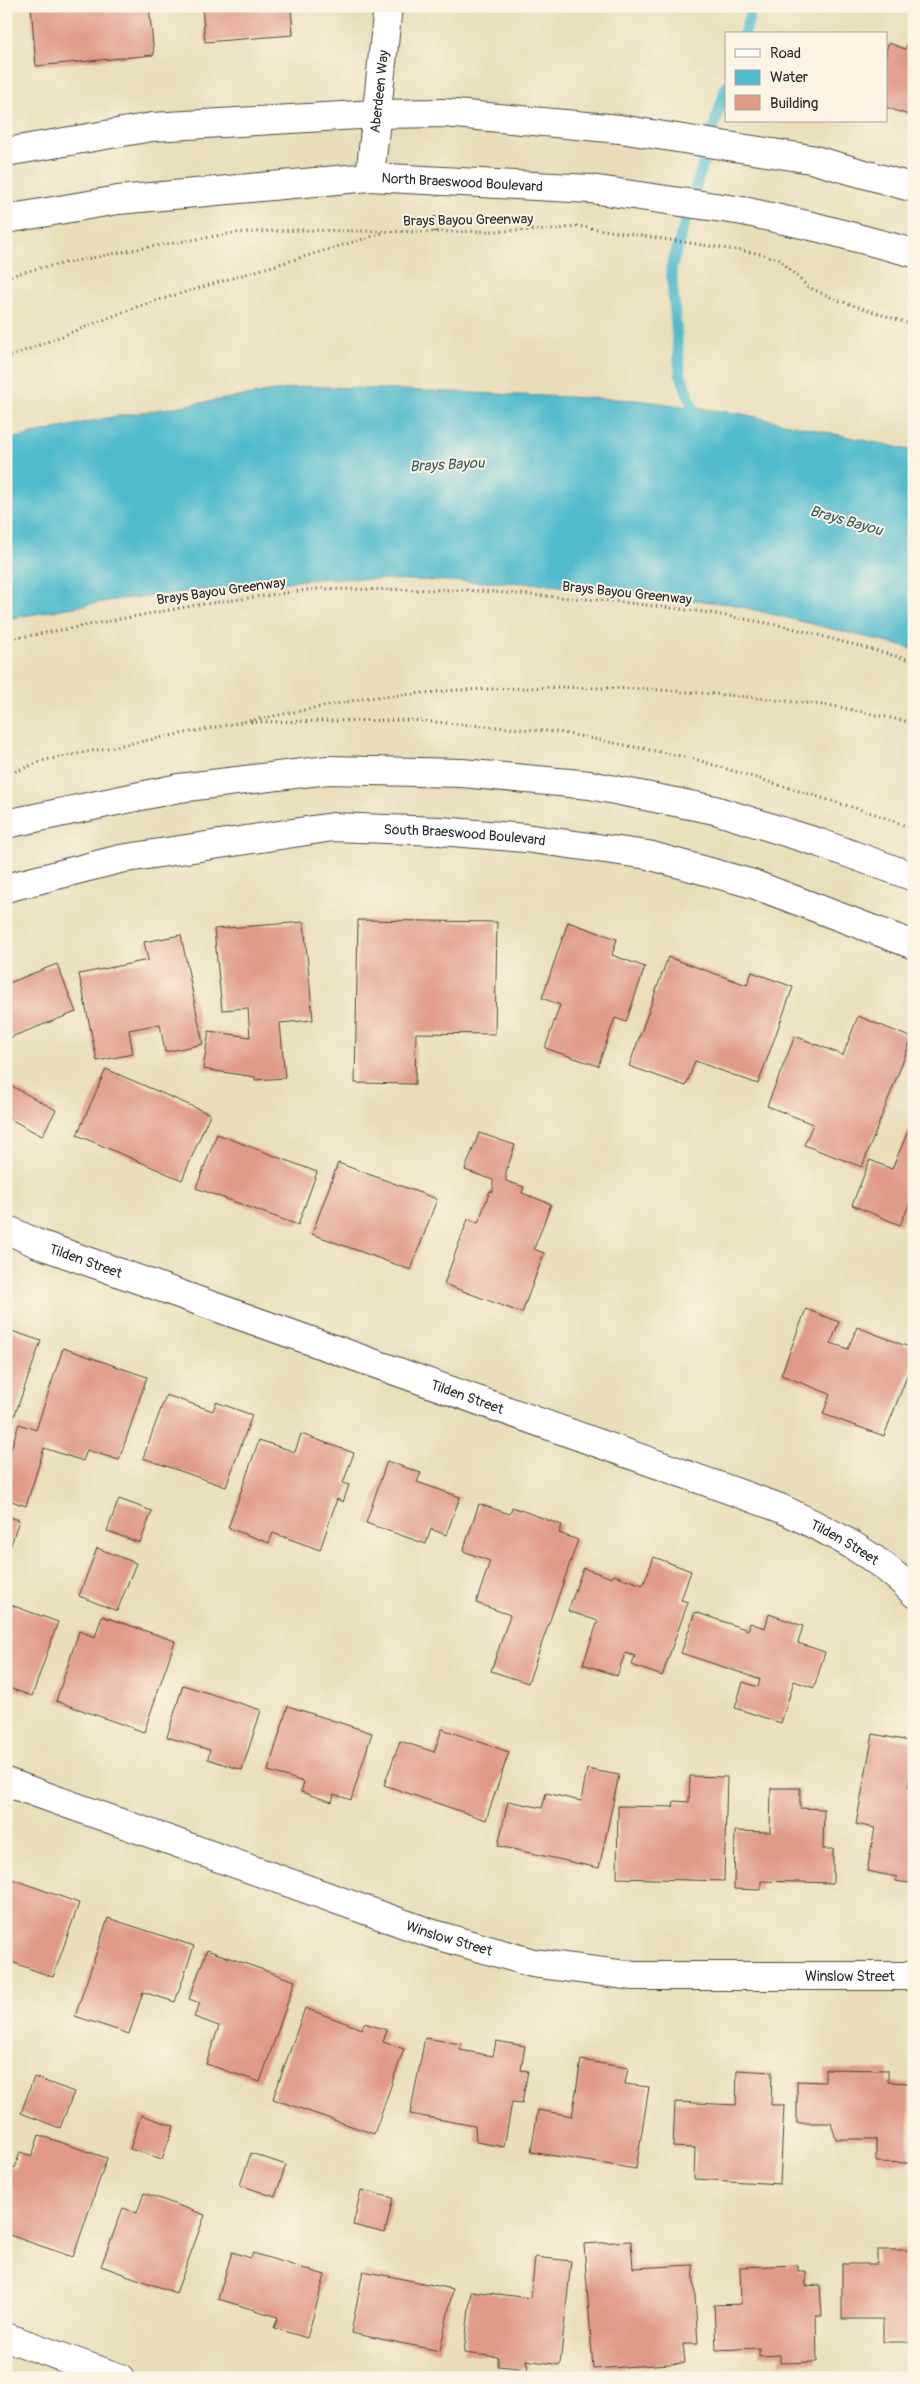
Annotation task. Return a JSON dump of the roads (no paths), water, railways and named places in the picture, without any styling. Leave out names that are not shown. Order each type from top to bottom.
[{"type":"main road","name":"Aberdeen Way","points":[[370,177],[388,6]]},
{"type":"main road","points":[[6,152],[152,126],[376,114],[444,113],[620,129],[811,160],[914,188]]},
{"type":"main road","name":"North Braeswood Boulevard","points":[[6,219],[118,200],[370,177],[591,189],[743,212],[816,227],[914,253]]},
{"type":"main road","points":[[6,824],[179,788],[328,770],[462,773],[590,785],[715,810],[820,843],[914,877]]},
{"type":"main road","name":"South Braeswood Boulevard","points":[[6,888],[120,859],[306,831],[333,828],[440,832],[525,838],[648,855],[753,884],[914,945]]},
{"type":"main road","name":"Tilden Street","points":[[6,1229],[36,1243],[780,1508],[842,1537],[900,1578],[914,1593]]},
{"type":"main road","name":"Winslow Street","points":[[6,1782],[430,1933],[533,1963],[634,1976],[914,1976]]},
{"type":"main road","points":[[6,2337],[120,2378]]},
{"type":"water","name":"Brays Bayou","points":[[307,386],[638,400],[742,414],[914,451],[914,649],[730,604],[531,583],[326,578],[119,599],[6,619],[6,440],[106,418]]},
{"type":"waterway","points":[[745,32],[753,6]]},
{"type":"waterway","points":[[698,421],[680,373],[671,269],[725,90]]}]
